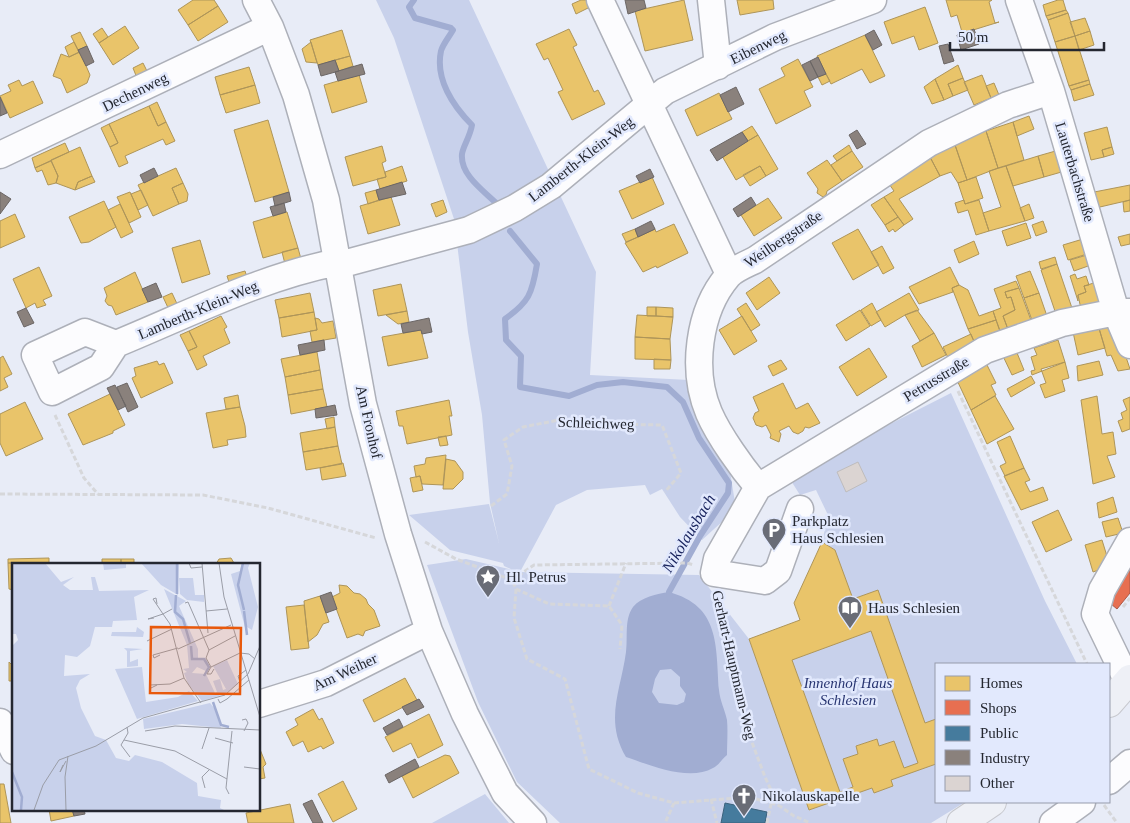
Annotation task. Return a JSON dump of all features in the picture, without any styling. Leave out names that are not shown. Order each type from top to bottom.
[{"type":"main road","points":[[1110,702],[1129,680]]},
{"type":"main road","points":[[961,823],[991,803]]},
{"type":"street","name":"Am Fronhof","points":[[256,0],[270,27],[296,95],[326,200],[339,264],[362,404],[398,534],[429,631],[465,714],[505,793],[533,823]]},
{"type":"street","name":"Weilbergstraße","points":[[600,0],[730,274],[755,260],[929,143],[1008,105],[1051,91]]},
{"type":"street","points":[[711,0],[718,66]]},
{"type":"street","name":"Eibenweg","points":[[650,105],[665,91],[775,37],[873,0]]},
{"type":"street","name":"Lauterbachstraße","points":[[1019,0],[1051,91],[1123,312],[1130,345]]},
{"type":"street","name":"Dechenweg","points":[[0,155],[270,27]]},
{"type":"street","name":"Lamberth-Klein-Weg","points":[[116,344],[239,292],[310,267],[339,264],[469,230],[515,208],[552,186],[650,105]]},
{"type":"street","points":[[730,274],[711,302],[701,339],[699,375],[709,413],[745,471],[758,486],[718,559],[714,573],[765,581],[778,571],[800,510]]},
{"type":"street","name":"Petrusstraße","points":[[758,486],[985,350],[1062,323],[1123,312]]},
{"type":"street","points":[[85,332],[116,344],[101,367],[52,392],[36,356],[85,332]]},
{"type":"street","points":[[1129,680],[1095,614],[1102,590],[1130,541]]},
{"type":"street","name":"Am Weiher","points":[[260,704],[326,683],[429,631]]},
{"type":"street","points":[[0,722],[12,747]]},
{"type":"street","points":[[1053,823],[1081,803]]},
{"type":"path","points":[[948,371],[1087,663]]},
{"type":"path","points":[[52,392],[52,408],[80,469],[89,486],[99,494]]},
{"type":"path","name":"Schleichweg","points":[[491,506],[508,494],[512,466],[504,440],[523,426],[564,419],[602,424],[662,426],[681,474],[665,492]]},
{"type":"path","points":[[0,494],[203,495],[268,508],[377,539],[398,534],[413,535],[456,559],[512,580],[516,589],[514,618],[527,659],[565,679],[589,769],[638,793],[674,803],[749,797],[778,805],[794,816],[810,823]]},
{"type":"path","points":[[512,580],[534,565],[687,562],[714,573]]},
{"type":"path","points":[[608,606],[626,563]]},
{"type":"path","name":"Gerhart-Hauptmann-Weg","points":[[714,573],[725,634],[747,729],[778,805]]},
{"type":"path","points":[[516,589],[549,604],[608,606]]},
{"type":"path","points":[[608,606],[622,625],[620,649]]},
{"type":"path","points":[[711,799],[717,823]]},
{"type":"path","points":[[665,823],[674,803]]},
{"type":"path","points":[[1103,803],[1117,823]]},
{"type":"path","points":[[767,823],[771,804]]},
{"type":"green space","points":[[376,0],[469,0],[596,272],[590,375],[689,380],[729,465],[736,509],[702,540],[680,517],[662,489],[650,495],[645,485],[587,490],[556,505],[520,572],[699,575],[749,639],[809,810],[872,788],[874,793],[893,786],[891,780],[935,764],[935,803],[963,803],[931,823],[560,823],[517,782],[478,702],[427,565],[466,559],[513,570],[504,566],[503,563],[450,550],[409,515],[489,504],[499,543],[490,503],[482,415],[468,332],[454,219],[394,38]]},
{"type":"green space","points":[[951,393],[1045,601],[1076,663],[935,663],[935,719],[925,723],[878,590],[853,599],[835,550],[822,542],[828,515],[816,490],[800,495],[788,476]]},
{"type":"green space","name":"Innenhof Haus Schlesien","points":[[871,631],[918,763],[904,768],[894,741],[879,746],[876,739],[856,746],[858,754],[843,759],[853,787],[840,792],[792,660]]},
{"type":"green space","points":[[485,794],[509,823],[432,823]]},
{"type":"shaded area","points":[[669,592],[686,598],[698,607],[712,629],[715,643],[720,694],[727,720],[727,755],[715,767],[703,772],[681,773],[670,771],[626,757],[619,743],[616,730],[616,705],[626,652],[628,617],[633,607],[640,601],[650,596]],"holes":[[[671,669],[680,677],[680,686],[686,694],[684,702],[677,705],[659,703],[652,692],[655,679],[660,670]]]},
{"type":"building: Homes","points":[[193,0],[214,0],[218,6],[188,25],[178,10]]},
{"type":"building: Homes","points":[[581,0],[587,0],[590,7],[576,14],[572,4]]},
{"type":"building: Homes","points":[[684,0],[693,40],[645,51],[635,11]]},
{"type":"building: Homes","points":[[737,0],[773,0],[774,9],[740,15]]},
{"type":"building: Homes","points":[[946,0],[992,0],[989,2],[995,23],[999,22],[957,35],[962,32],[957,15],[951,17]]},
{"type":"building: Homes","points":[[1063,0],[1066,10],[1046,16],[1043,5]]},
{"type":"building: Homes","points":[[218,6],[228,22],[198,41],[188,25]]},
{"type":"building: Homes","points":[[925,7],[938,43],[919,50],[914,36],[892,44],[884,22]]},
{"type":"building: Homes","points":[[1066,10],[1068,13],[1048,20],[1046,16]]},
{"type":"building: Homes","points":[[1068,13],[1075,36],[1055,42],[1048,20]]},
{"type":"building: Homes","points":[[1085,18],[1090,31],[1075,36],[1070,22]]},
{"type":"building: Homes","points":[[125,26],[139,48],[113,65],[99,43]]},
{"type":"building: Homes","points":[[102,28],[108,37],[99,43],[93,34]]},
{"type":"building: Homes","points":[[569,29],[577,45],[573,47],[594,92],[598,90],[605,104],[572,120],[558,92],[563,90],[548,58],[544,60],[536,44]]},
{"type":"building: Homes","points":[[342,30],[350,56],[318,65],[310,40]]},
{"type":"building: Homes","points":[[1090,31],[1094,45],[1079,50],[1075,36]]},
{"type":"building: Homes","points":[[80,32],[87,46],[78,50],[71,36]]},
{"type":"building: Homes","points":[[865,35],[885,76],[870,83],[862,69],[831,84],[817,56]]},
{"type":"building: Homes","points":[[1075,36],[1089,80],[1069,86],[1055,42]]},
{"type":"building: Homes","points":[[74,42],[79,52],[69,57],[65,47]]},
{"type":"building: Homes","points":[[311,42],[317,63],[306,62],[302,49]]},
{"type":"building: Homes","points":[[80,52],[90,75],[87,83],[67,93],[61,79],[53,76],[61,54],[69,57]]},
{"type":"building: Homes","points":[[350,56],[353,66],[339,71],[335,60]]},
{"type":"building: Homes","points":[[798,59],[813,87],[804,91],[811,106],[776,124],[759,89],[785,76],[781,68]]},
{"type":"building: Homes","points":[[143,63],[148,73],[137,78],[133,68]]},
{"type":"building: Homes","points":[[958,65],[963,78],[948,84],[953,96],[944,100],[935,79]]},
{"type":"building: Homes","points":[[249,67],[255,85],[220,95],[215,77]]},
{"type":"building: Homes","points":[[826,74],[830,81],[822,85],[818,77]]},
{"type":"building: Homes","points":[[359,75],[367,102],[332,113],[324,85]]},
{"type":"building: Homes","points":[[982,75],[991,98],[974,105],[964,82]]},
{"type":"building: Homes","points":[[963,78],[968,90],[953,96],[948,84]]},
{"type":"building: Homes","points":[[935,79],[944,100],[932,104],[924,87]]},
{"type":"building: Homes","points":[[19,80],[22,86],[33,81],[43,103],[10,118],[0,96],[11,91],[8,85]]},
{"type":"building: Homes","points":[[1089,80],[1090,84],[1071,90],[1069,86]]},
{"type":"building: Homes","points":[[994,83],[999,95],[991,98],[986,86]]},
{"type":"building: Homes","points":[[1090,84],[1094,95],[1074,101],[1071,90]]},
{"type":"building: Homes","points":[[255,85],[260,103],[226,113],[220,95]]},
{"type":"building: Homes","points":[[719,93],[732,119],[697,136],[685,110]]},
{"type":"building: Homes","points":[[157,102],[166,122],[158,126],[149,106]]},
{"type":"building: Homes","points":[[149,106],[158,126],[166,122],[175,141],[166,145],[163,139],[125,156],[128,163],[119,167],[110,147],[118,143],[109,124]]},
{"type":"building: Homes","points":[[1029,116],[1034,129],[1017,136],[1013,122]]},
{"type":"building: Homes","points":[[268,120],[289,192],[255,202],[234,130]]},
{"type":"building: Homes","points":[[1013,122],[1024,160],[998,168],[986,131]]},
{"type":"building: Homes","points":[[109,124],[118,143],[110,147],[101,128]]},
{"type":"building: Homes","points":[[752,126],[758,135],[748,141],[742,132]]},
{"type":"building: Homes","points":[[1107,127],[1112,147],[1102,150],[1104,157],[1091,160],[1084,133]]},
{"type":"building: Homes","points":[[986,131],[998,168],[967,180],[954,142]]},
{"type":"building: Homes","points":[[758,135],[778,169],[766,176],[760,166],[736,180],[722,156]]},
{"type":"building: Homes","points":[[954,142],[967,180],[958,183],[951,172],[940,176],[930,157]]},
{"type":"building: Homes","points":[[65,143],[69,152],[35,168],[32,158]]},
{"type":"building: Homes","points":[[849,145],[852,151],[837,161],[833,156]]},
{"type":"building: Homes","points":[[382,146],[386,161],[382,163],[386,177],[353,186],[345,157]]},
{"type":"building: Homes","points":[[80,147],[92,176],[78,182],[75,190],[56,183],[58,176],[51,160]]},
{"type":"building: Homes","points":[[1112,147],[1114,154],[1104,157],[1102,150]]},
{"type":"building: Homes","points":[[1059,150],[1065,171],[1044,177],[1038,156]]},
{"type":"building: Homes","points":[[852,151],[863,167],[842,181],[831,165]]},
{"type":"building: Homes","points":[[1038,156],[1044,177],[1013,186],[1006,166]]},
{"type":"building: Homes","points":[[930,157],[940,176],[899,199],[913,219],[904,225],[884,197],[894,191],[887,181]]},
{"type":"building: Homes","points":[[827,160],[842,181],[827,191],[823,197],[817,193],[818,189],[807,173]]},
{"type":"building: Homes","points":[[51,161],[58,176],[56,183],[48,185],[42,170],[37,172],[35,168]]},
{"type":"building: Homes","points":[[402,166],[407,181],[380,189],[377,179],[386,177],[385,172]]},
{"type":"building: Homes","points":[[760,166],[766,176],[750,186],[743,175]]},
{"type":"building: Homes","points":[[1006,166],[1025,221],[989,231],[983,213],[1001,207],[989,171]]},
{"type":"building: Homes","points":[[176,168],[183,183],[172,188],[179,204],[153,216],[138,185]]},
{"type":"building: Homes","points":[[92,176],[95,182],[75,190],[78,182]]},
{"type":"building: Homes","points":[[652,177],[664,204],[632,219],[619,191]]},
{"type":"building: Homes","points":[[976,177],[983,198],[965,204],[958,183]]},
{"type":"building: Homes","points":[[183,183],[188,194],[187,201],[179,204],[172,188]]},
{"type":"building: Homes","points":[[1130,185],[1130,200],[1087,210],[1084,194]]},
{"type":"building: Homes","points":[[141,190],[148,205],[138,210],[131,194]]},
{"type":"building: Homes","points":[[376,190],[379,200],[368,204],[365,193]]},
{"type":"building: Homes","points":[[130,192],[141,217],[129,223],[117,197]]},
{"type":"building: Homes","points":[[391,197],[400,225],[368,234],[360,206]]},
{"type":"building: Homes","points":[[884,197],[898,217],[885,225],[871,205]]},
{"type":"building: Homes","points":[[768,198],[782,218],[754,236],[741,215]]},
{"type":"building: Homes","points":[[443,200],[447,212],[436,217],[431,204]]},
{"type":"building: Homes","points":[[964,200],[965,204],[979,200],[989,231],[976,235],[968,210],[958,213],[955,203]]},
{"type":"building: Homes","points":[[1130,200],[1130,211],[1124,212],[1123,202]]},
{"type":"building: Homes","points":[[104,201],[116,227],[89,242],[81,243],[69,217]]},
{"type":"building: Homes","points":[[120,204],[133,232],[121,238],[108,210]]},
{"type":"building: Homes","points":[[1029,204],[1034,218],[1025,221],[1020,208]]},
{"type":"building: Homes","points":[[287,212],[298,248],[263,258],[253,222]]},
{"type":"building: Homes","points":[[15,214],[25,237],[0,248],[0,221]]},
{"type":"building: Homes","points":[[898,217],[904,225],[895,232],[893,229],[889,232],[885,225]]},
{"type":"building: Homes","points":[[1043,221],[1047,232],[1036,236],[1032,225]]},
{"type":"building: Homes","points":[[1026,223],[1031,238],[1007,246],[1002,231]]},
{"type":"building: Homes","points":[[674,224],[688,253],[657,268],[656,266],[643,272],[625,243],[655,229],[656,232]]},
{"type":"building: Homes","points":[[635,229],[638,237],[626,242],[622,234]]},
{"type":"building: Homes","points":[[858,229],[879,265],[853,280],[832,243]]},
{"type":"building: Homes","points":[[1130,234],[1130,244],[1121,246],[1118,237]]},
{"type":"building: Homes","points":[[1083,239],[1087,254],[1068,260],[1063,245]]},
{"type":"building: Homes","points":[[200,240],[210,274],[182,283],[172,248]]},
{"type":"building: Homes","points":[[974,241],[979,254],[959,263],[954,250]]},
{"type":"building: Homes","points":[[882,246],[894,268],[883,274],[871,252]]},
{"type":"building: Homes","points":[[298,248],[301,259],[285,264],[282,252]]},
{"type":"building: Homes","points":[[1087,255],[1091,265],[1074,271],[1070,260]]},
{"type":"building: Homes","points":[[1055,257],[1057,264],[1041,269],[1039,262]]},
{"type":"building: Homes","points":[[1057,264],[1073,311],[1057,317],[1041,270]]},
{"type":"building: Homes","points":[[39,267],[52,296],[43,300],[46,305],[37,308],[35,303],[26,308],[13,279]]},
{"type":"building: Homes","points":[[950,267],[959,285],[952,288],[953,292],[919,304],[909,287]]},
{"type":"building: Homes","points":[[245,271],[248,280],[230,285],[227,276]]},
{"type":"building: Homes","points":[[1030,271],[1039,293],[1024,298],[1016,276]]},
{"type":"building: Homes","points":[[135,272],[148,302],[116,315],[112,306],[108,305],[105,301],[107,296],[104,288]]},
{"type":"building: Homes","points":[[1075,274],[1077,279],[1086,276],[1089,285],[1084,286],[1086,292],[1078,295],[1078,301],[1070,276]]},
{"type":"building: Homes","points":[[769,277],[780,293],[757,310],[746,293]]},
{"type":"building: Homes","points":[[1016,281],[1019,288],[1005,292],[1007,298],[1011,297],[1015,310],[1003,316],[1009,332],[1001,334],[993,311],[1001,308],[994,289]]},
{"type":"building: Homes","points":[[1097,282],[1103,302],[1081,309],[1078,295],[1086,292],[1084,286]]},
{"type":"building: Homes","points":[[401,284],[407,311],[378,316],[373,290]]},
{"type":"building: Homes","points":[[959,285],[968,290],[979,316],[993,311],[996,320],[968,329],[952,288]]},
{"type":"building: Homes","points":[[1019,288],[1032,323],[1009,332],[1003,316],[1015,310],[1011,297],[1007,298],[1005,292]]},
{"type":"building: Homes","points":[[172,293],[179,308],[170,312],[163,297]]},
{"type":"building: Homes","points":[[310,293],[314,312],[279,318],[275,300]]},
{"type":"building: Homes","points":[[909,293],[919,310],[905,315],[885,327],[876,312]]},
{"type":"building: Homes","points":[[1039,293],[1048,319],[1033,323],[1024,298]]},
{"type":"building: Homes","points":[[746,303],[760,325],[751,331],[737,309]]},
{"type":"building: Homes","points":[[872,303],[881,320],[871,326],[861,310]]},
{"type":"building: Homes","points":[[647,307],[656,307],[656,316],[647,316]]},
{"type":"building: Homes","points":[[656,307],[673,308],[673,317],[656,316]]},
{"type":"building: Homes","points":[[860,310],[870,326],[846,341],[836,325]]},
{"type":"building: Homes","points":[[917,310],[934,333],[920,341],[905,315]]},
{"type":"building: Homes","points":[[407,311],[409,322],[398,324],[386,315]]},
{"type":"building: Homes","points":[[314,312],[317,330],[282,337],[279,318]]},
{"type":"building: Homes","points":[[637,315],[673,317],[670,339],[635,337]]},
{"type":"building: Homes","points":[[221,316],[227,327],[224,329],[230,343],[203,356],[207,365],[197,370],[188,351],[197,347],[189,331]]},
{"type":"building: Homes","points":[[742,316],[757,341],[734,355],[719,330]]},
{"type":"building: Homes","points":[[315,318],[319,319],[322,323],[333,321],[336,338],[312,342],[310,331],[317,330]]},
{"type":"building: Homes","points":[[996,320],[1001,334],[975,343],[968,329]]},
{"type":"building: Homes","points":[[1114,321],[1130,369],[1118,371],[1111,355],[1107,356],[1098,325]]},
{"type":"building: Homes","points":[[1098,325],[1105,348],[1078,355],[1073,332]]},
{"type":"building: Homes","points":[[421,330],[428,358],[388,366],[382,337]]},
{"type":"building: Homes","points":[[189,331],[197,347],[188,351],[180,335]]},
{"type":"building: Homes","points":[[934,333],[946,355],[922,367],[912,346]]},
{"type":"building: Homes","points":[[971,334],[976,347],[949,360],[943,347]]},
{"type":"building: Homes","points":[[635,337],[670,339],[671,360],[635,359]]},
{"type":"building: Homes","points":[[1058,340],[1065,362],[1032,375],[1031,371],[1035,370],[1031,357],[1037,355],[1034,348]]},
{"type":"building: Homes","points":[[869,348],[887,377],[857,396],[839,367]]},
{"type":"building: Homes","points":[[1015,348],[1024,370],[1012,375],[1002,354]]},
{"type":"building: Homes","points":[[317,352],[320,370],[285,377],[281,359]]},
{"type":"building: Homes","points":[[3,356],[12,374],[4,378],[8,387],[0,391],[0,358]]},
{"type":"building: Homes","points":[[654,359],[671,360],[670,369],[654,369]]},
{"type":"building: Homes","points":[[781,360],[787,369],[773,376],[768,366]]},
{"type":"building: Homes","points":[[157,361],[159,365],[164,363],[173,383],[141,398],[132,378],[136,376],[134,368]]},
{"type":"building: Homes","points":[[985,361],[996,383],[991,385],[996,395],[971,410],[955,376]]},
{"type":"building: Homes","points":[[1099,361],[1103,375],[1078,381],[1077,366]]},
{"type":"building: Homes","points":[[1065,362],[1069,378],[1062,380],[1065,391],[1045,398],[1040,385],[1046,383],[1041,369]]},
{"type":"building: Homes","points":[[320,370],[323,389],[288,395],[285,377]]},
{"type":"building: Homes","points":[[1031,376],[1035,383],[1011,397],[1007,389]]},
{"type":"building: Homes","points":[[783,383],[796,409],[808,403],[820,423],[809,428],[805,427],[798,434],[793,432],[789,426],[779,431],[781,434],[779,442],[770,438],[771,435],[766,425],[762,427],[756,425],[753,418],[755,413],[759,411],[753,397]]},
{"type":"building: Homes","points":[[323,389],[327,407],[291,414],[288,395]]},
{"type":"building: Homes","points":[[110,394],[125,425],[113,431],[113,433],[83,445],[68,414]]},
{"type":"building: Homes","points":[[238,395],[240,407],[226,409],[224,398]]},
{"type":"building: Homes","points":[[995,396],[1014,429],[987,444],[971,410]]},
{"type":"building: Homes","points":[[1097,396],[1102,434],[1113,432],[1116,454],[1107,456],[1115,477],[1093,484],[1081,400]]},
{"type":"building: Homes","points":[[1130,397],[1130,429],[1122,432],[1118,421],[1123,419],[1121,413],[1127,410],[1123,400]]},
{"type":"building: Homes","points":[[449,400],[452,416],[449,416],[452,435],[407,444],[403,426],[399,426],[396,411]]},
{"type":"building: Homes","points":[[25,402],[43,439],[6,456],[0,443],[0,414]]},
{"type":"building: Homes","points":[[240,407],[246,437],[227,440],[228,445],[213,448],[206,413]]},
{"type":"building: Homes","points":[[334,417],[335,427],[327,429],[325,419]]},
{"type":"building: Homes","points":[[335,427],[338,446],[303,452],[300,433]]},
{"type":"building: Homes","points":[[446,436],[448,445],[440,446],[438,437]]},
{"type":"building: Homes","points":[[1010,436],[1024,468],[1005,476],[1000,466],[1006,463],[997,442]]},
{"type":"building: Homes","points":[[338,446],[342,464],[306,470],[303,452]]},
{"type":"building: Homes","points":[[446,455],[443,485],[422,484],[420,476],[416,477],[414,466],[425,464],[426,458]]},
{"type":"building: Homes","points":[[446,459],[455,461],[463,472],[463,479],[453,489],[443,489]]},
{"type":"building: Homes","points":[[343,463],[346,476],[322,480],[320,468]]},
{"type":"building: Homes","points":[[1024,468],[1030,480],[1025,482],[1030,492],[1043,487],[1048,500],[1021,510],[1004,476]]},
{"type":"building: Homes","points":[[420,476],[423,490],[413,492],[410,478]]},
{"type":"building: Homes","points":[[1113,497],[1117,512],[1099,518],[1097,503]]},
{"type":"building: Homes","points":[[1058,510],[1072,540],[1046,552],[1032,522]]},
{"type":"building: Homes","points":[[1118,518],[1123,533],[1106,537],[1102,522]]},
{"type":"building: Homes","points":[[1102,540],[1110,566],[1093,572],[1085,545]]},
{"type":"building: Homes","name":"Haus Schlesien","points":[[822,542],[835,550],[853,599],[878,590],[925,723],[935,719],[935,764],[891,780],[893,786],[874,793],[872,788],[809,810],[749,639],[800,620],[794,603]],"holes":[[[871,631],[918,763],[904,768],[894,741],[879,746],[877,739],[856,746],[858,754],[843,759],[853,787],[840,792],[792,660]]]},
{"type":"building: Homes","points":[[49,558],[49,563],[8,563],[8,559]]},
{"type":"building: Homes","points":[[231,558],[234,563],[217,563],[219,559]]},
{"type":"building: Homes","points":[[102,559],[121,559],[121,563],[102,563]]},
{"type":"building: Homes","points":[[121,559],[134,559],[134,563],[121,563]]},
{"type":"building: Homes","points":[[8,563],[12,563],[12,590],[9,589]]},
{"type":"building: Homes","points":[[339,585],[347,586],[354,593],[360,594],[366,599],[374,610],[380,626],[365,631],[363,636],[358,634],[347,638],[332,597],[340,593]]},
{"type":"building: Homes","points":[[320,596],[329,622],[323,624],[317,635],[308,642],[304,601]]},
{"type":"building: Homes","points":[[304,605],[309,648],[291,650],[286,607]]},
{"type":"building: Homes","points":[[9,662],[12,665],[12,681],[9,681]]},
{"type":"building: Homes","points":[[405,678],[417,700],[374,722],[363,700]]},
{"type":"building: Homes","points":[[313,709],[319,720],[322,718],[334,743],[323,749],[321,746],[308,752],[303,741],[293,746],[286,732],[298,725],[295,719]]},
{"type":"building: Homes","points":[[429,714],[443,745],[418,758],[411,743],[393,752],[385,737]]},
{"type":"building: Homes","points":[[260,749],[266,764],[263,767],[265,778],[260,779]]},
{"type":"building: Homes","points":[[445,755],[450,756],[459,773],[413,798],[402,776]]},
{"type":"building: Homes","points":[[343,781],[357,809],[333,822],[318,794]]},
{"type":"building: Homes","points":[[0,784],[4,784],[11,823],[0,823]]},
{"type":"building: Homes","points":[[290,804],[294,823],[248,823],[246,813]]},
{"type":"building: Homes","points":[[49,810],[72,810],[74,816],[51,821]]},
{"type":"building: Shops","points":[[1130,557],[1130,593],[1117,609],[1104,598]]},
{"type":"building: Public","name":"Nikolauskapelle","points":[[725,803],[767,812],[765,823],[721,823]]},
{"type":"building: Industry","points":[[625,0],[644,0],[646,8],[628,14]]},
{"type":"building: Industry","points":[[974,29],[979,44],[961,50],[957,35]]},
{"type":"building: Industry","points":[[874,30],[882,45],[873,50],[865,35]]},
{"type":"building: Industry","points":[[948,44],[954,61],[944,64],[939,46]]},
{"type":"building: Industry","points":[[87,46],[94,62],[86,66],[78,50]]},
{"type":"building: Industry","points":[[818,57],[826,74],[818,77],[810,61]]},
{"type":"building: Industry","points":[[335,60],[339,71],[321,76],[318,65]]},
{"type":"building: Industry","points":[[810,61],[818,77],[810,81],[802,65]]},
{"type":"building: Industry","points":[[362,64],[365,74],[338,81],[335,72]]},
{"type":"building: Industry","points":[[736,87],[744,104],[728,112],[720,95]]},
{"type":"building: Industry","points":[[0,97],[7,113],[0,116]]},
{"type":"building: Industry","points":[[857,130],[866,144],[857,149],[849,135]]},
{"type":"building: Industry","points":[[742,132],[748,141],[717,161],[710,150]]},
{"type":"building: Industry","points":[[154,168],[158,176],[144,183],[140,175]]},
{"type":"building: Industry","points":[[650,169],[654,177],[640,183],[636,176]]},
{"type":"building: Industry","points":[[402,182],[406,194],[379,200],[376,190]]},
{"type":"building: Industry","points":[[0,192],[11,199],[0,214]]},
{"type":"building: Industry","points":[[289,192],[291,201],[275,206],[273,197]]},
{"type":"building: Industry","points":[[751,197],[756,205],[738,217],[733,209]]},
{"type":"building: Industry","points":[[284,203],[286,212],[273,216],[270,207]]},
{"type":"building: Industry","points":[[651,221],[655,229],[638,237],[635,229]]},
{"type":"building: Industry","points":[[156,283],[162,297],[148,302],[142,289]]},
{"type":"building: Industry","points":[[26,308],[34,323],[24,327],[17,312]]},
{"type":"building: Industry","points":[[429,318],[432,332],[422,334],[421,330],[403,333],[401,324]]},
{"type":"building: Industry","points":[[324,340],[325,350],[300,355],[298,345]]},
{"type":"building: Industry","points":[[127,383],[138,407],[128,412],[117,387]]},
{"type":"building: Industry","points":[[115,385],[126,406],[118,410],[107,388]]},
{"type":"building: Industry","points":[[335,405],[337,415],[316,418],[315,409]]},
{"type":"building: Industry","points":[[331,592],[337,609],[326,613],[320,596]]},
{"type":"building: Industry","points":[[419,699],[424,707],[407,715],[402,707]]},
{"type":"building: Industry","points":[[399,719],[403,727],[387,735],[383,728]]},
{"type":"building: Industry","points":[[415,759],[419,767],[389,783],[385,775]]},
{"type":"building: Industry","points":[[312,800],[323,823],[313,823],[303,804]]},
{"type":"building: Industry","points":[[72,810],[84,810],[85,814],[74,816]]},
{"type":"building: Other","points":[[858,462],[867,481],[846,492],[837,472]]},
{"type":"waterway","name":"Nikolausbach","points":[[414,0],[409,7],[415,18],[453,30],[442,48],[440,61],[443,82],[447,91],[452,101],[472,125],[462,154],[462,162],[469,176],[497,204]]},
{"type":"waterway","name":"Nikolausbach","points":[[510,231],[537,264],[528,296],[505,319],[506,340],[521,356],[520,387],[569,396],[597,385],[623,382],[667,387],[683,402],[699,438],[729,483],[728,493],[700,536],[669,592],[670,599]]},
{"type":"place","name":"Parkplatz Haus Schlesien","points":[[774,551]]},
{"type":"place","name":"Hl. Petrus","points":[[488,598]]},
{"type":"place","name":"Haus Schlesien","points":[[850,629]]},
{"type":"place","name":"Nikolauskapelle","points":[[744,817]]}]
